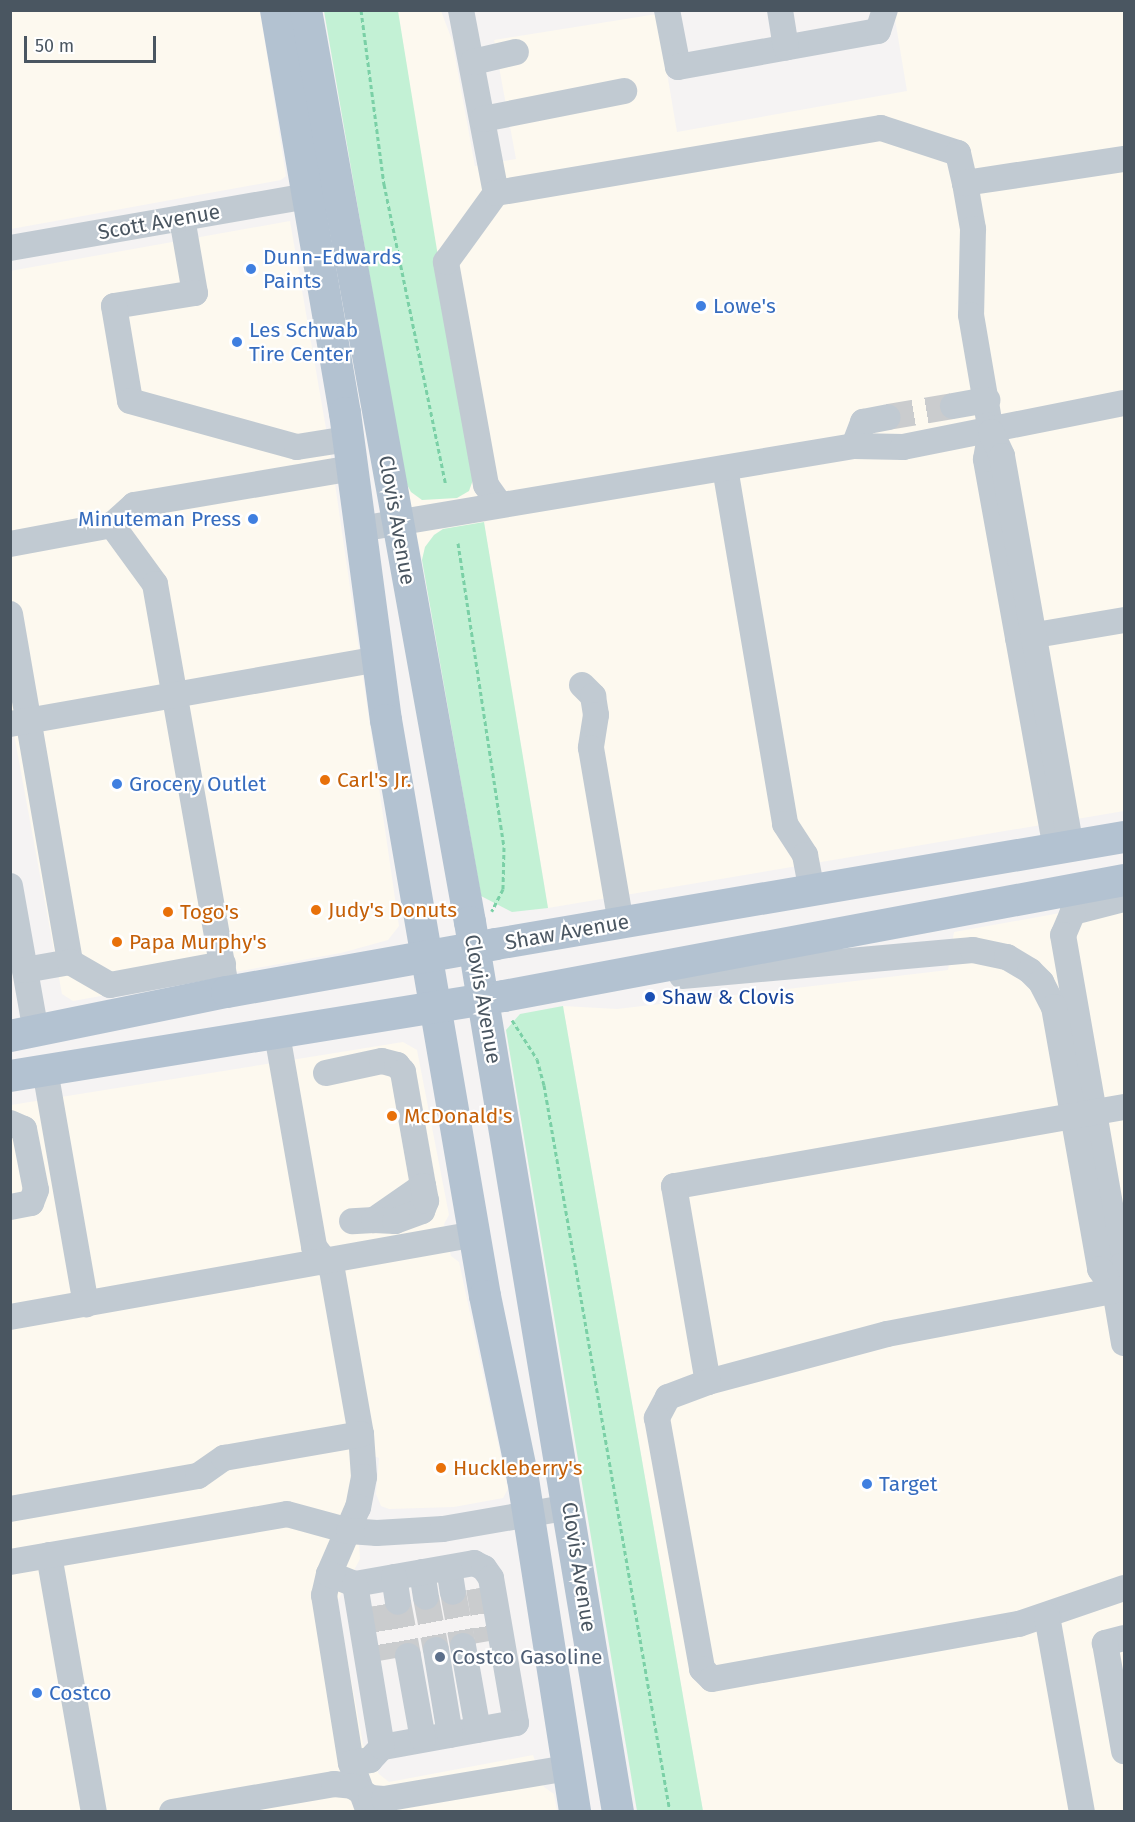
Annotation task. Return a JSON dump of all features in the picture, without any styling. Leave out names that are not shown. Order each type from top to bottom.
[{"type":"main road","name":"Clovis Avenue","points":[[276,10],[350,453],[377,659],[474,1234],[529,1514],[575,1812]]},
{"type":"main road","points":[[292,10],[331,140]]},
{"type":"main road","name":"Clovis Avenue","points":[[306,10],[331,140],[397,522],[485,946],[618,1812]]},
{"type":"main road","points":[[308,196],[324,212],[340,302],[375,396]]},
{"type":"main road","name":"Shaw Avenue","points":[[23,1034],[225,978],[428,957],[1125,837]]},
{"type":"main road","points":[[856,929],[921,897],[1054,870],[1067,858],[1064,848]]},
{"type":"main road","points":[[10,1076],[547,988],[1125,880]]},
{"type":"main road","points":[[45,1070],[49,1054],[57,1049],[158,1028],[225,978]]},
{"type":"main road","points":[[10,1058],[30,1054],[36,1047],[23,1034]]},
{"type":"street","points":[[461,10],[473,62],[496,193]]},
{"type":"street","points":[[667,10],[678,67],[878,31],[885,10]]},
{"type":"street","points":[[780,10],[786,48]]},
{"type":"street","points":[[473,62],[516,52]]},
{"type":"street","points":[[483,119],[624,91]]},
{"type":"street","points":[[500,505],[486,485],[446,262],[496,193],[880,128],[958,153],[973,229],[971,315],[991,432],[1002,456],[1026,637],[1064,848]]},
{"type":"street","points":[[965,183],[1125,159]]},
{"type":"street","name":"Scott Avenue","points":[[10,248],[308,196]]},
{"type":"street","points":[[182,218],[195,293],[114,306],[130,401],[297,447],[350,453]]},
{"type":"street","points":[[953,406],[987,400]]},
{"type":"street","points":[[360,529],[854,446],[903,447],[991,432],[1014,423],[1125,403]]},
{"type":"street","points":[[854,446],[863,422],[888,417]]},
{"type":"street","points":[[10,544],[112,525],[134,505],[350,453]]},
{"type":"street","points":[[724,468],[785,824],[805,855],[812,890]]},
{"type":"street","points":[[25,970],[70,962],[110,985],[225,978],[156,584],[112,525]]},
{"type":"street","points":[[10,614],[20,722],[70,962]]},
{"type":"street","points":[[1026,637],[1125,620]]},
{"type":"street","points":[[20,722],[377,659]]},
{"type":"street","points":[[582,686],[593,696],[596,715],[591,747],[621,923]]},
{"type":"street","points":[[10,886],[25,970],[23,1034]]},
{"type":"street","points":[[1084,1114],[1063,935],[1073,912],[1125,899]]},
{"type":"street","points":[[547,988],[948,951],[995,953],[1030,971],[1048,994],[1084,1114],[1121,1266],[1120,1290],[1125,1343]]},
{"type":"street","points":[[277,1034],[314,1247],[332,1270],[361,1434],[364,1477],[349,1532],[329,1574],[325,1608],[351,1763],[366,1803]]},
{"type":"street","points":[[326,1073],[382,1061],[397,1065],[403,1072],[423,1186],[363,1220]]},
{"type":"street","points":[[45,1070],[86,1304]]},
{"type":"street","points":[[708,1382],[674,1186],[1125,1107]]},
{"type":"street","points":[[10,1123],[24,1129],[36,1190],[31,1203],[10,1207]]},
{"type":"street","points":[[10,1317],[474,1234]]},
{"type":"street","points":[[1120,1290],[886,1334],[708,1382],[668,1397],[657,1418],[702,1670],[712,1679],[1047,1616],[1125,1588]]},
{"type":"street","points":[[10,1509],[198,1476],[225,1458],[361,1434]]},
{"type":"street","points":[[10,1562],[287,1514],[349,1532],[443,1529],[570,1508]]},
{"type":"street","points":[[49,1555],[94,1812]]},
{"type":"street","points":[[329,1574],[378,1590],[424,1585],[476,1575],[484,1568],[490,1578],[516,1723],[390,1745],[370,1760],[351,1763]]},
{"type":"street","points":[[378,1590],[390,1745]]},
{"type":"street","points":[[1047,1616],[1082,1812]]},
{"type":"street","points":[[1125,1638],[1105,1643],[1125,1751]]},
{"type":"street","points":[[488,1641],[503,1726]]},
{"type":"street","points":[[463,1646],[478,1730]]},
{"type":"street","points":[[436,1650],[450,1735]]},
{"type":"street","points":[[408,1656],[423,1739]]},
{"type":"street","points":[[383,1660],[390,1745]]},
{"type":"street","points":[[366,1803],[568,1768]]},
{"type":"street","points":[[172,1812],[334,1784],[352,1786],[366,1803]]},
{"type":"path","points":[[361,10],[384,184],[446,485]]},
{"type":"path","points":[[458,543],[486,748],[503,839],[503,889],[491,913],[485,946]]},
{"type":"path","points":[[493,997],[531,1047],[542,1077],[670,1812]]},
{"type":"shaded area","points":[[907,10],[1124,11],[1124,811],[548,908],[484,523],[443,529],[434,535],[425,547],[422,560],[405,481],[428,207],[398,11],[441,11],[452,40],[475,166],[516,159],[494,40],[657,14],[677,132],[907,91],[894,13]]},
{"type":"shaded area","points":[[11,11],[260,11],[286,176],[281,180],[11,229]]},
{"type":"shaded area","points":[[290,221],[332,463],[399,926],[388,940],[341,953],[73,1001],[62,994],[11,718],[10,271]]},
{"type":"shaded area","points":[[1124,912],[1124,1811],[703,1811],[563,1006],[617,1009],[948,970],[954,932],[1060,913],[1087,919]]},
{"type":"shaded area","points":[[403,1042],[417,1050],[449,1215],[444,1224],[451,1256],[459,1262],[508,1489],[503,1498],[454,1507],[389,1509],[381,1506],[376,1494],[379,1458],[353,1448],[360,1559],[337,1602],[363,1744],[379,1774],[389,1782],[533,1755],[544,1787],[554,1794],[557,1811],[11,1812],[11,1105]]},
{"type":"green space","points":[[324,11],[398,11],[474,477],[469,491],[457,498],[422,500],[411,492],[405,481]]},
{"type":"green space","points":[[484,522],[548,908],[512,912],[481,896],[422,560],[425,547],[434,535],[443,529]]},
{"type":"green space","points":[[563,1006],[703,1811],[637,1811],[506,1030],[520,1014]]},
{"type":"tunnel","points":[[888,417],[953,406]]},
{"type":"tunnel","points":[[479,1588],[488,1641]]},
{"type":"tunnel","points":[[453,1592],[463,1646]]},
{"type":"tunnel","points":[[426,1597],[436,1650]]},
{"type":"tunnel","points":[[398,1602],[408,1656]]},
{"type":"tunnel","points":[[374,1606],[383,1660]]},
{"type":"place","name":"Dunn-Edwards Paints","points":[[251,269]]},
{"type":"place","name":"Lowe's","points":[[701,306]]},
{"type":"place","name":"Les Schwab Tire Center","points":[[237,342]]},
{"type":"place","name":"Minuteman Press","points":[[253,519]]},
{"type":"place","name":"Carl's Jr.","points":[[325,780]]},
{"type":"place","name":"Grocery Outlet","points":[[117,784]]},
{"type":"place","name":"Judy's Donuts","points":[[316,910]]},
{"type":"place","name":"Togo's","points":[[168,912]]},
{"type":"place","name":"Papa Murphy's","points":[[117,942]]},
{"type":"place","name":"Shaw & Clovis","points":[[650,997]]},
{"type":"place","name":"McDonald's","points":[[392,1116]]},
{"type":"place","name":"Huckleberry's","points":[[441,1468]]},
{"type":"place","name":"Target","points":[[867,1484]]},
{"type":"place","name":"Costco Gasoline","points":[[440,1657]]},
{"type":"place","name":"Costco","points":[[37,1693]]}]
